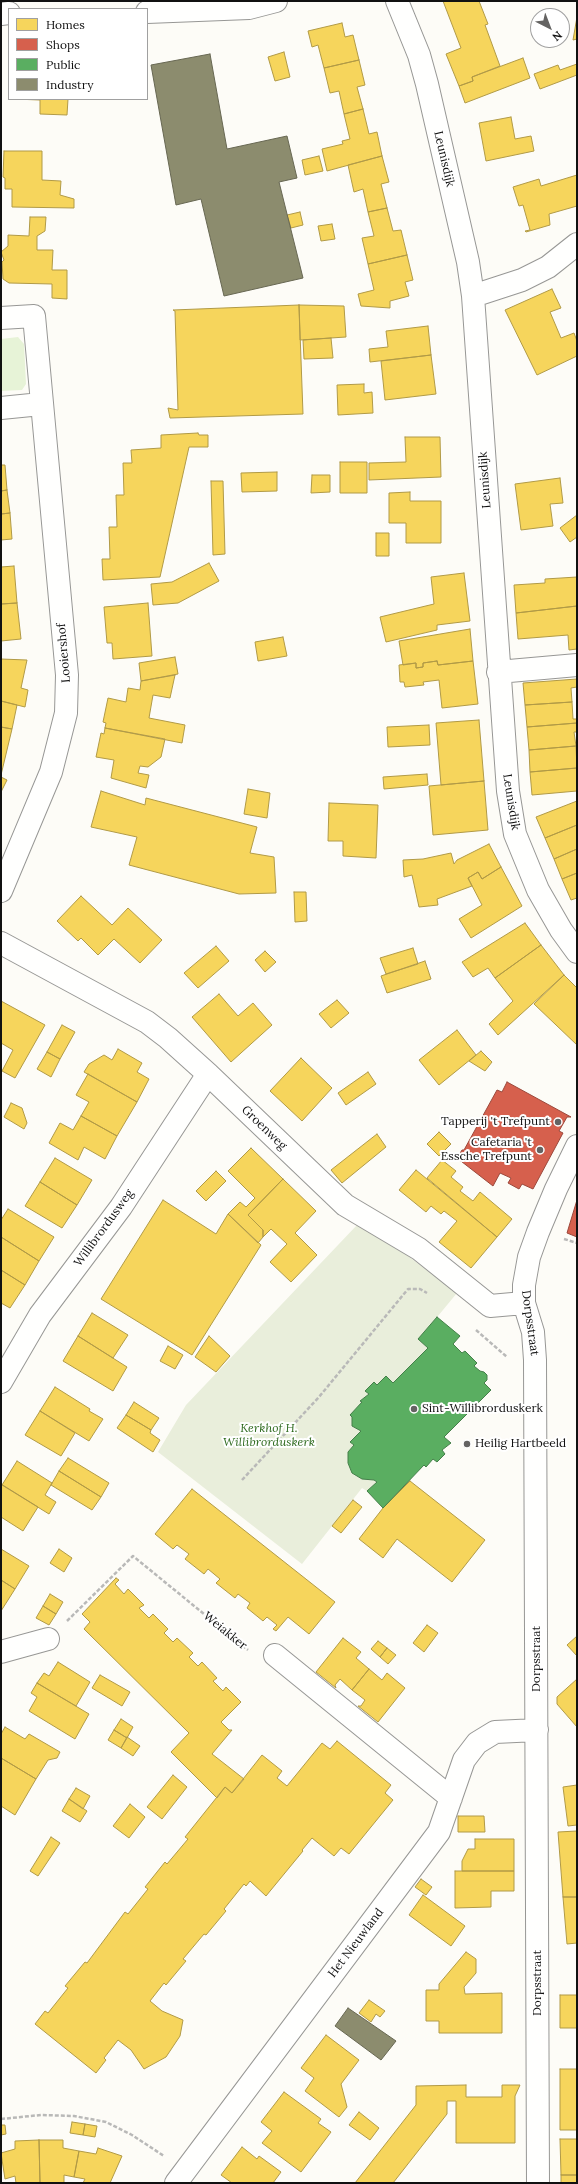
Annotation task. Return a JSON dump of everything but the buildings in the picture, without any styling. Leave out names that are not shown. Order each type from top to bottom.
[{"type":"street","points":[[148,12],[249,8],[276,1]]},
{"type":"street","name":"Leunisdijk","points":[[396,1],[418,55],[427,84],[468,262],[473,296],[498,672],[508,791],[515,834],[538,890],[561,930],[577,952]]},
{"type":"street","points":[[473,296],[522,280],[548,267],[577,244]]},
{"type":"street","name":"Looiershof","points":[[1,318],[34,316],[67,675],[66,713],[51,772],[1,891]]},
{"type":"street","points":[[1,408],[41,404]]},
{"type":"street","points":[[498,672],[577,665]]},
{"type":"street","name":"Groenweg","points":[[1,943],[147,1022],[168,1038],[208,1074],[345,1205],[419,1250],[490,1306],[524,1303]]},
{"type":"street","name":"Willibrordusweg","points":[[1,1382],[40,1315],[121,1207],[208,1074]]},
{"type":"street","name":"Dorpsstraat","points":[[538,2183],[538,1730],[535,1360],[533,1332],[524,1303],[524,1285],[529,1258],[556,1189],[577,1146]]},
{"type":"street","points":[[1,1652],[48,1640]]},
{"type":"street","points":[[275,1655],[451,1798]]},
{"type":"street","name":"Het Nieuwland","points":[[181,2177],[440,1832],[464,1760],[477,1743],[495,1732],[538,1730]]},
{"type":"path","points":[[242,1480],[319,1397],[408,1289],[420,1289],[434,1297]]},
{"type":"path","points":[[475,1330],[509,1359],[535,1360]]},
{"type":"path","name":"Weiakker","points":[[48,1640],[133,1556],[256,1656],[275,1655]]},
{"type":"path","points":[[1,2119],[41,2115],[74,2116],[106,2122],[132,2135],[181,2177]]},
{"type":"green space","points":[[18,337],[24,344],[26,384],[22,390],[1,391],[1,339]]},
{"type":"green space","name":"Kerkhof H. Willibrorduskerk","points":[[357,1225],[408,1256],[457,1293],[419,1339],[428,1348],[393,1383],[386,1376],[377,1385],[374,1382],[365,1391],[369,1394],[361,1400],[362,1402],[352,1417],[353,1426],[361,1431],[350,1441],[354,1445],[348,1452],[348,1463],[353,1473],[362,1479],[374,1480],[377,1482],[367,1491],[362,1488],[302,1564],[158,1452],[186,1405]]},
{"type":"place","name":"Tapperij 't Trefpunt","points":[[558,1122]]},
{"type":"place","name":"Cafetaria 't Essche Trefpunt","points":[[540,1150]]},
{"type":"place","name":"Sint-Willibrorduskerk","points":[[414,1409]]},
{"type":"place","name":"Heilig Hartbeeld","points":[[467,1444]]}]
